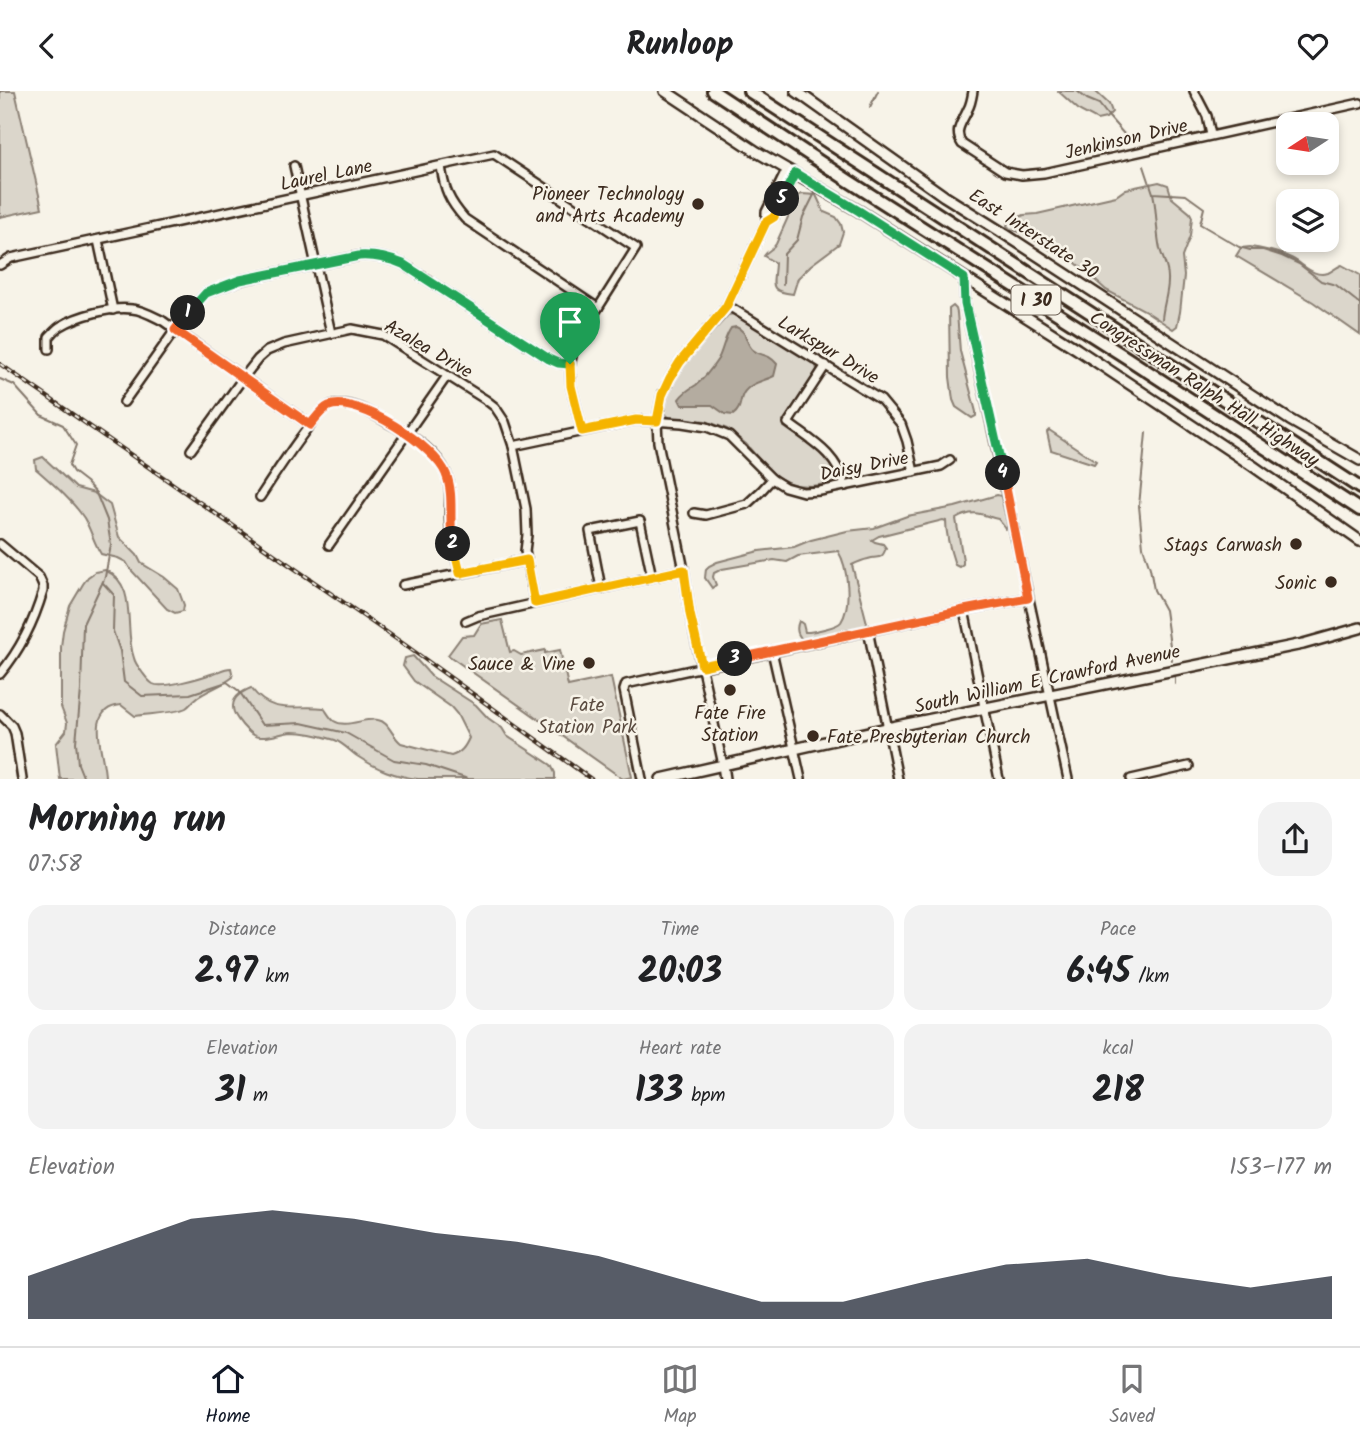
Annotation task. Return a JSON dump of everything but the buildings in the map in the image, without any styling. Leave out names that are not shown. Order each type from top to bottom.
[{"type":"highway","name":"Congressman Ralph Hall Highway","points":[[713,91],[1360,510]]},
{"type":"highway","name":"Congressman Ralph Hall Highway","points":[[749,91],[1360,488]]},
{"type":"main road","points":[[664,91],[757,152],[859,211],[1077,349],[1254,466],[1360,541]]},
{"type":"main road","name":"East Interstate 30","points":[[796,91],[944,196],[1290,420],[1360,460]]},
{"type":"main road","name":"South William E Crawford Avenue","points":[[661,779],[887,728],[1289,647],[1360,630]]},
{"type":"main road","points":[[723,765],[725,779]]},
{"type":"street","name":"Jenkinson Drive","points":[[973,91],[958,131],[960,140],[1005,172],[1022,175],[1044,173],[1360,103]]},
{"type":"street","points":[[1194,91],[1207,116],[1211,135]]},
{"type":"street","name":"Laurel Lane","points":[[0,265],[11,258],[494,154],[636,248],[598,308]]},
{"type":"street","points":[[294,166],[331,333]]},
{"type":"street","points":[[441,166],[446,193],[465,219],[598,308],[574,346],[570,364],[571,386],[582,431]]},
{"type":"street","points":[[723,765],[690,614],[684,570],[658,442],[657,421],[662,395],[670,378],[727,305],[766,222],[766,212],[791,171]]},
{"type":"street","points":[[98,240],[113,310]]},
{"type":"street","points":[[124,402],[175,330],[206,293],[240,280],[359,256],[371,255],[395,260],[549,359],[570,364]]},
{"type":"street","points":[[964,278],[965,304],[1068,779]]},
{"type":"street","name":"Larkspur Drive","points":[[727,305],[881,400],[901,424],[914,472]]},
{"type":"street","points":[[49,349],[49,337],[61,326],[91,314],[130,309],[146,313],[163,321],[310,425]]},
{"type":"street","name":"Azalea Drive","points":[[191,450],[243,378],[267,351],[284,344],[352,329],[383,335],[495,407],[505,422],[513,446],[526,509],[525,551],[535,603]]},
{"type":"street","points":[[825,365],[788,423],[826,451],[841,471],[845,486]]},
{"type":"street","points":[[329,545],[447,376]]},
{"type":"street","points":[[260,497],[310,425],[326,408],[342,405],[370,412],[407,433],[442,463],[451,491],[450,524],[460,573]]},
{"type":"street","name":"Daisy Drive","points":[[513,446],[636,420],[707,427],[729,436],[772,479],[785,487],[803,492],[914,472],[941,466],[950,460]]},
{"type":"street","points":[[694,513],[706,515],[747,504],[772,479]]},
{"type":"street","points":[[601,589],[590,531],[640,521],[652,577]]},
{"type":"street","points":[[0,544],[38,577],[43,591],[29,630],[0,674]]},
{"type":"street","points":[[403,585],[527,560]]},
{"type":"street","points":[[466,621],[478,615],[684,570]]},
{"type":"street","points":[[642,779],[624,690],[626,684],[868,630],[1028,598]]},
{"type":"street","points":[[964,610],[999,779]]},
{"type":"street","points":[[868,630],[898,779]]},
{"type":"street","points":[[772,651],[801,779]]},
{"type":"street","points":[[0,714],[15,733],[22,779]]},
{"type":"street","points":[[1131,779],[1189,766]]},
{"type":"green space","points":[[0,91],[15,91],[42,208],[0,217]]},
{"type":"green space","points":[[1058,91],[1095,91],[1109,104],[1112,112],[1106,118],[1097,120],[1080,111]]},
{"type":"green space","points":[[1159,182],[1168,185],[1172,198],[1192,217],[1190,236],[1182,257],[1184,276],[1180,312],[1177,326],[1173,329],[1106,290],[1064,255],[1007,226],[1008,222],[1024,215],[1116,196],[1126,189]]},
{"type":"green space","points":[[802,194],[816,195],[824,212],[836,217],[843,232],[839,244],[798,278],[793,294],[776,289],[773,282],[775,263],[764,256],[776,244],[794,197]]},
{"type":"green space","points":[[1250,247],[1283,254],[1318,274],[1328,273],[1342,265],[1360,275],[1360,335],[1313,302],[1236,256],[1241,248]]},
{"type":"green space","points":[[953,306],[957,313],[960,351],[976,412],[976,416],[972,418],[956,407],[953,400],[949,309]]},
{"type":"green space","points":[[734,314],[816,365],[817,370],[784,421],[784,427],[815,448],[828,461],[837,477],[834,483],[793,485],[768,470],[746,444],[727,429],[706,421],[670,418],[664,413],[671,386],[688,360],[728,315]]},
{"type":"green space","points":[[1049,430],[1096,461],[1094,464],[1051,450],[1047,432]]},
{"type":"green space","points":[[43,457],[76,488],[94,493],[110,505],[119,537],[137,555],[141,563],[178,589],[184,605],[183,611],[175,613],[167,609],[126,562],[101,554],[79,511],[36,469],[35,460]]},
{"type":"green space","points":[[1001,496],[1008,525],[1006,529],[998,519],[980,514],[968,514],[956,519],[963,560],[959,567],[955,565],[946,521],[943,520],[872,540],[886,548],[882,555],[852,565],[867,623],[866,627],[858,630],[807,640],[799,636],[799,621],[805,632],[826,629],[841,622],[848,596],[844,566],[838,551],[798,556],[787,562],[774,560],[722,569],[714,573],[716,585],[712,588],[705,578],[706,569],[717,562],[759,551],[794,547],[847,531],[874,528],[907,516],[955,507]]},
{"type":"green space","points":[[105,570],[116,577],[122,586],[128,609],[131,647],[140,669],[151,683],[172,684],[228,668],[231,668],[233,677],[195,699],[182,710],[135,716],[121,705],[109,708],[102,715],[99,724],[105,779],[60,779],[56,744],[66,731],[67,723],[61,707],[63,631],[70,606],[83,584],[95,572]]},
{"type":"green space","name":"Fate Station Park","points":[[502,620],[510,652],[521,655],[560,650],[568,686],[611,677],[632,777],[623,779],[448,655],[462,636],[474,635],[481,624]]},
{"type":"green space","points":[[413,656],[431,676],[476,705],[502,728],[507,736],[551,765],[555,779],[418,779],[401,776],[372,765],[338,742],[325,737],[292,732],[267,737],[255,736],[242,725],[233,710],[233,702],[237,697],[251,688],[267,703],[276,706],[324,708],[333,720],[339,723],[378,720],[385,723],[401,743],[454,755],[469,738],[451,707],[414,681],[403,666],[405,658]]},
{"type":"shaded area","points":[[736,327],[745,334],[753,350],[777,364],[774,376],[746,390],[738,410],[733,415],[725,414],[712,405],[682,405],[679,399],[708,373],[718,359],[731,328]]},
{"type":"waterway","points":[[870,107],[878,91]]},
{"type":"waterway","points":[[1077,91],[1099,104],[1131,142]]},
{"type":"waterway","points":[[1144,166],[1153,193],[1186,195],[1204,208],[1200,224],[1239,247],[1263,250],[1299,264],[1321,281],[1336,285],[1360,304]]},
{"type":"waterway","points":[[783,284],[784,254],[797,240],[803,217],[817,189]]},
{"type":"waterway","points":[[1153,193],[1160,249],[1168,276],[1162,319]]},
{"type":"waterway","points":[[0,379],[14,385],[41,415],[63,425],[76,445],[69,465],[96,493],[107,520],[111,545],[105,577],[83,624],[76,742],[78,764],[84,779]]},
{"type":"waterway","points":[[1146,433],[1139,506],[1143,547],[1154,590],[1165,610],[1172,660]]},
{"type":"waterway","points":[[103,583],[114,595],[113,631],[120,651],[124,682],[142,696],[190,694],[227,682],[239,691],[262,725],[301,723],[346,733],[394,760],[426,765],[468,779]]},
{"type":"waterway","points":[[1175,676],[1175,684]]},
{"type":"railway","points":[[0,364],[405,645],[591,779]]},
{"type":"place","name":"Pioneer Technology and Arts Academy","points":[[698,204]]},
{"type":"place","name":"Stags Carwash","points":[[1296,544]]},
{"type":"place","name":"Sonic","points":[[1331,582]]},
{"type":"place","name":"Sauce & Vine","points":[[589,663]]},
{"type":"place","name":"Fate Fire Station","points":[[730,690]]},
{"type":"place","name":"Fate Presbyterian Church","points":[[813,736]]},
{"type":"route","points":[[795,173],[964,278],[965,304],[1028,598],[702,666],[690,614],[684,570],[535,603],[527,560],[460,573],[450,524],[451,491],[442,463],[429,450],[407,433],[358,408],[331,405],[310,425],[175,330],[206,293],[220,287],[240,280],[371,255],[386,257],[403,264],[549,359],[570,364],[571,386],[582,431],[636,420],[657,421],[662,395],[670,378],[726,307],[766,222],[774,217],[795,173]]}]
